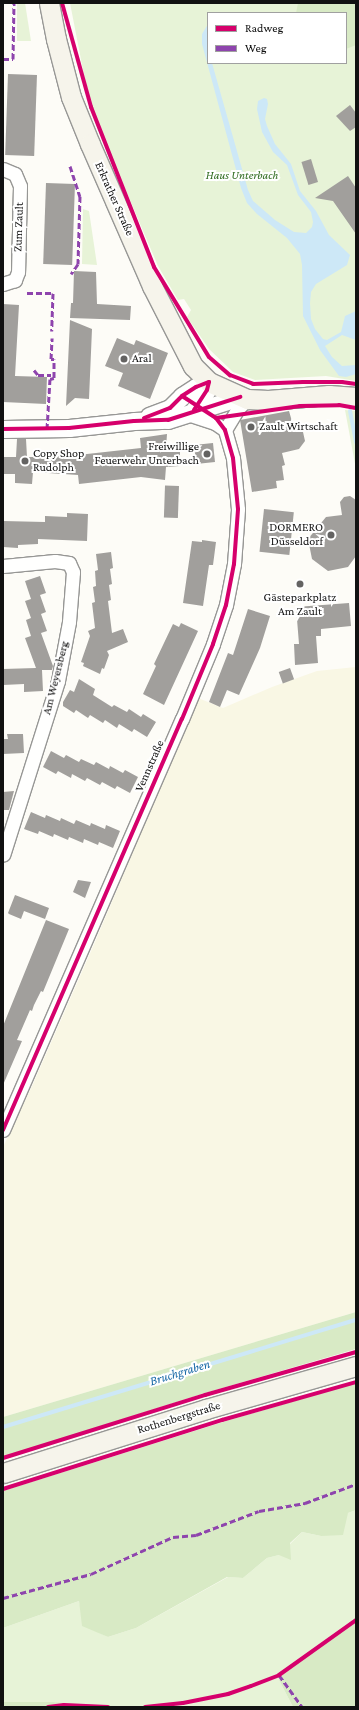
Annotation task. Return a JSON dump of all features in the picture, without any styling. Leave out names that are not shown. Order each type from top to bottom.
[{"type":"main road","name":"Erkrather Straße","points":[[49,3],[56,39],[71,97],[152,286],[193,366],[209,382],[243,398]]},
{"type":"main road","points":[[243,398],[268,400],[329,395],[356,396]]},
{"type":"main road","name":"Rothenbergstraße","points":[[3,1473],[206,1409],[356,1366]]},
{"type":"street","name":"Zum Zault","points":[[3,169],[15,174],[20,186],[18,272],[15,280],[3,284]]},
{"type":"street","points":[[182,396],[193,366]]},
{"type":"street","points":[[134,421],[166,410],[174,405],[182,396],[196,387],[209,382],[208,390],[191,412]]},
{"type":"street","points":[[191,412],[215,423],[225,430],[243,398]]},
{"type":"street","points":[[3,429],[69,428],[134,421],[168,420],[191,412],[204,410],[243,398]]},
{"type":"street","name":"Vennstraße","points":[[3,1130],[182,720],[222,618],[234,564],[238,509],[233,458],[225,430]]},
{"type":"street","name":"Am Weyersberg","points":[[3,566],[55,561],[69,562],[73,572],[69,622],[58,681],[3,855]]},
{"type":"shaded area","points":[[356,667],[356,1312],[3,1417],[3,1147],[33,1084],[95,942],[198,698],[223,708],[272,687],[317,671]]},
{"type":"green space","points":[[17,3],[25,3],[31,41],[17,41]]},
{"type":"green space","name":"Haus Unterbach","points":[[70,3],[356,3],[356,381],[326,376],[255,380],[233,372],[209,349],[187,317],[191,310],[184,299],[178,300],[158,266],[90,106]]},
{"type":"green space","points":[[298,3],[356,3],[356,45],[347,49],[347,12],[296,12]]},
{"type":"green space","points":[[83,209],[89,211],[97,265],[82,264]]},
{"type":"green space","points":[[345,410],[356,411],[356,469]]},
{"type":"green space","points":[[356,1312],[356,1349],[205,1393],[3,1457],[3,1417]]},
{"type":"green space","points":[[356,1383],[356,1510],[348,1513],[343,1535],[321,1536],[302,1532],[290,1543],[291,1560],[279,1555],[267,1558],[243,1578],[227,1577],[136,1628],[108,1637],[82,1626],[79,1601],[3,1628],[3,1491],[223,1422]]},
{"type":"green space","points":[[356,1510],[356,1617],[286,1669],[279,1680],[293,1707],[140,1707],[53,1702],[3,1702],[3,1628],[79,1601],[82,1615],[96,1631],[108,1637],[136,1628],[228,1577],[243,1578],[267,1558],[279,1555],[302,1532],[321,1536],[348,1513]]},
{"type":"green space","points":[[356,1617],[356,1707],[293,1707],[279,1680],[286,1669]]},
{"type":"green space","points":[[3,1702],[53,1702],[140,1707],[3,1707]]},
{"type":"water","points":[[207,26],[207,62],[202,44],[202,34]]},
{"type":"water","points":[[207,64],[212,64],[248,190],[253,201],[275,220],[294,232],[306,233],[312,227],[313,222],[311,212],[298,195],[287,165],[273,152],[262,132],[257,109],[258,101],[264,98],[267,99],[268,104],[265,119],[267,126],[275,144],[291,164],[300,191],[316,211],[329,235],[350,255],[347,265],[316,284],[311,292],[310,303],[311,319],[315,329],[323,339],[327,340],[341,332],[345,316],[356,311],[356,340],[342,335],[325,346],[332,357],[342,366],[356,365],[356,374],[346,377],[339,376],[320,350],[303,316],[302,265],[300,254],[287,238],[257,214],[247,203],[241,188]]},
{"type":"building","points":[[8,74],[37,75],[34,156],[5,155]]},
{"type":"building","points":[[350,105],[356,113],[356,127],[350,131],[336,116]]},
{"type":"building","points":[[311,159],[318,182],[308,185],[301,162]]},
{"type":"building","points":[[348,176],[356,188],[356,234],[333,201],[315,198]]},
{"type":"building","points":[[46,183],[75,184],[72,265],[43,264]]},
{"type":"building","points":[[74,271],[96,272],[97,304],[131,306],[130,320],[70,318],[71,303],[73,303]]},
{"type":"building","points":[[3,304],[19,305],[15,376],[47,377],[46,404],[3,402]]},
{"type":"building","points":[[70,320],[92,329],[89,399],[75,398],[66,406]]},
{"type":"building","points":[[117,338],[134,345],[136,340],[168,353],[150,399],[118,386],[123,373],[105,366]]},
{"type":"building","points":[[289,411],[293,425],[303,432],[305,441],[299,449],[282,453],[285,465],[282,466],[284,480],[276,481],[277,488],[252,492],[240,420]]},
{"type":"building","points":[[167,434],[166,449],[180,448],[180,466],[166,467],[165,480],[141,477],[79,484],[78,475],[33,472],[32,484],[15,483],[15,474],[3,474],[3,457],[16,457],[17,439],[26,439],[27,457],[47,457],[47,455],[69,456],[141,448],[140,438]]},
{"type":"building","points":[[213,443],[215,462],[196,464],[194,445]]},
{"type":"building","points":[[165,486],[179,486],[178,518],[164,517]]},
{"type":"building","points":[[350,496],[356,500],[356,556],[348,567],[328,571],[312,559],[308,539],[326,517],[342,515],[340,502],[344,497]]},
{"type":"building","points":[[264,509],[294,512],[289,555],[260,552]]},
{"type":"building","points":[[67,513],[88,514],[87,541],[38,539],[38,544],[18,545],[18,548],[3,547],[3,521],[45,522],[45,516],[67,517]]},
{"type":"building","points":[[202,540],[216,542],[213,565],[209,565],[203,606],[183,603],[192,541],[202,542]]},
{"type":"building","points":[[111,552],[113,568],[110,569],[112,584],[109,585],[111,600],[108,601],[112,633],[123,629],[128,642],[107,651],[109,655],[104,669],[102,668],[100,674],[83,666],[84,663],[81,662],[90,636],[88,631],[95,628],[92,603],[95,602],[93,587],[96,586],[95,571],[98,570],[96,554]]},
{"type":"building","points":[[40,576],[46,593],[40,595],[46,612],[41,614],[47,631],[41,633],[53,666],[52,670],[42,670],[43,691],[24,692],[24,684],[3,685],[3,669],[36,668],[25,638],[31,636],[26,620],[31,618],[25,601],[31,599],[25,581]]},
{"type":"building","points":[[349,603],[351,626],[321,629],[321,636],[316,636],[318,663],[295,665],[294,644],[299,644],[296,607]]},
{"type":"building","points":[[248,609],[270,616],[260,648],[239,695],[227,690],[220,707],[209,702],[228,653],[233,655]]},
{"type":"building","points":[[181,623],[198,631],[164,705],[143,694],[156,666],[154,664],[173,624],[179,627]]},
{"type":"building","points":[[290,668],[294,679],[283,683],[279,672]]},
{"type":"building","points":[[79,679],[95,689],[93,695],[112,707],[114,705],[127,712],[129,709],[141,717],[143,714],[156,722],[147,737],[134,729],[132,732],[119,724],[117,728],[105,720],[103,723],[90,715],[88,718],[76,710],[74,713],[63,706],[63,702],[70,690],[74,692]]},
{"type":"building","points":[[7,734],[23,734],[24,753],[3,754],[3,739],[8,739]]},
{"type":"building","points":[[51,751],[64,758],[66,755],[79,762],[81,759],[94,765],[96,762],[109,769],[110,766],[123,773],[125,770],[138,777],[130,793],[117,786],[115,789],[102,782],[100,785],[87,778],[85,781],[72,774],[71,778],[58,771],[56,774],[43,767]]},
{"type":"building","points":[[14,791],[9,810],[3,810],[3,792]]},
{"type":"building","points":[[31,812],[45,818],[46,815],[60,821],[61,818],[74,824],[76,820],[90,826],[91,823],[105,829],[106,825],[120,831],[113,848],[99,842],[98,845],[84,839],[83,843],[69,837],[68,840],[54,834],[53,837],[39,831],[38,834],[24,829]]},
{"type":"building","points":[[78,880],[91,882],[85,898],[73,892]]},
{"type":"building","points":[[15,895],[49,908],[45,919],[24,911],[21,919],[9,914],[8,913]]},
{"type":"building","points":[[46,920],[69,929],[43,992],[41,991],[32,1011],[30,1010],[17,1040],[22,1041],[3,1085],[3,1026]]},
{"type":"waterway","points":[[350,411],[356,442]]},
{"type":"waterway","name":"Bruchgraben","points":[[3,1427],[356,1320]]},
{"type":"marked path","points":[[3,59],[13,59],[14,3]]},
{"type":"marked path","points":[[70,166],[80,196],[78,264],[71,274]]},
{"type":"marked path","points":[[27,293],[53,293],[52,331]]},
{"type":"marked path","points":[[47,429],[50,379],[54,378],[54,359],[51,359],[52,338]]},
{"type":"marked path","points":[[34,370],[38,375],[51,375]]},
{"type":"marked path","points":[[3,1598],[91,1574],[173,1537],[196,1535],[259,1511],[305,1503],[356,1484]]},
{"type":"marked path","points":[[279,1675],[302,1707]]},
{"type":"cycle path","points":[[62,3],[91,107],[154,267],[209,357],[230,375],[253,384],[303,382],[342,382],[356,384]]},
{"type":"cycle path","points":[[144,418],[170,408],[182,396],[196,387],[209,382],[207,390],[194,410]]},
{"type":"cycle path","points":[[3,1130],[182,719],[213,644],[226,605],[234,564],[238,509],[233,458],[225,430],[216,418],[182,396]]},
{"type":"cycle path","points":[[3,429],[69,428],[134,421],[168,420],[240,397]]},
{"type":"cycle path","points":[[216,418],[300,406],[339,405],[356,408]]},
{"type":"cycle path","points":[[3,1458],[205,1395],[356,1352]]},
{"type":"cycle path","points":[[3,1489],[222,1420],[356,1382]]},
{"type":"cycle path","points":[[145,1707],[183,1703],[228,1694],[279,1675],[356,1620]]},
{"type":"cycle path","points":[[48,1707],[64,1705],[108,1707]]},
{"type":"place","name":"Aral","points":[[124,359]]},
{"type":"place","name":"Zault Wirtschaft","points":[[251,427]]},
{"type":"place","name":"Freiwillige Feuerwehr Unterbach","points":[[207,454]]},
{"type":"place","name":"Copy Shop Rudolph","points":[[25,461]]},
{"type":"place","name":"DORMERO Düsseldorf","points":[[331,535]]},
{"type":"place","name":"Gästeparkplatz Am Zault","points":[[300,584]]}]
